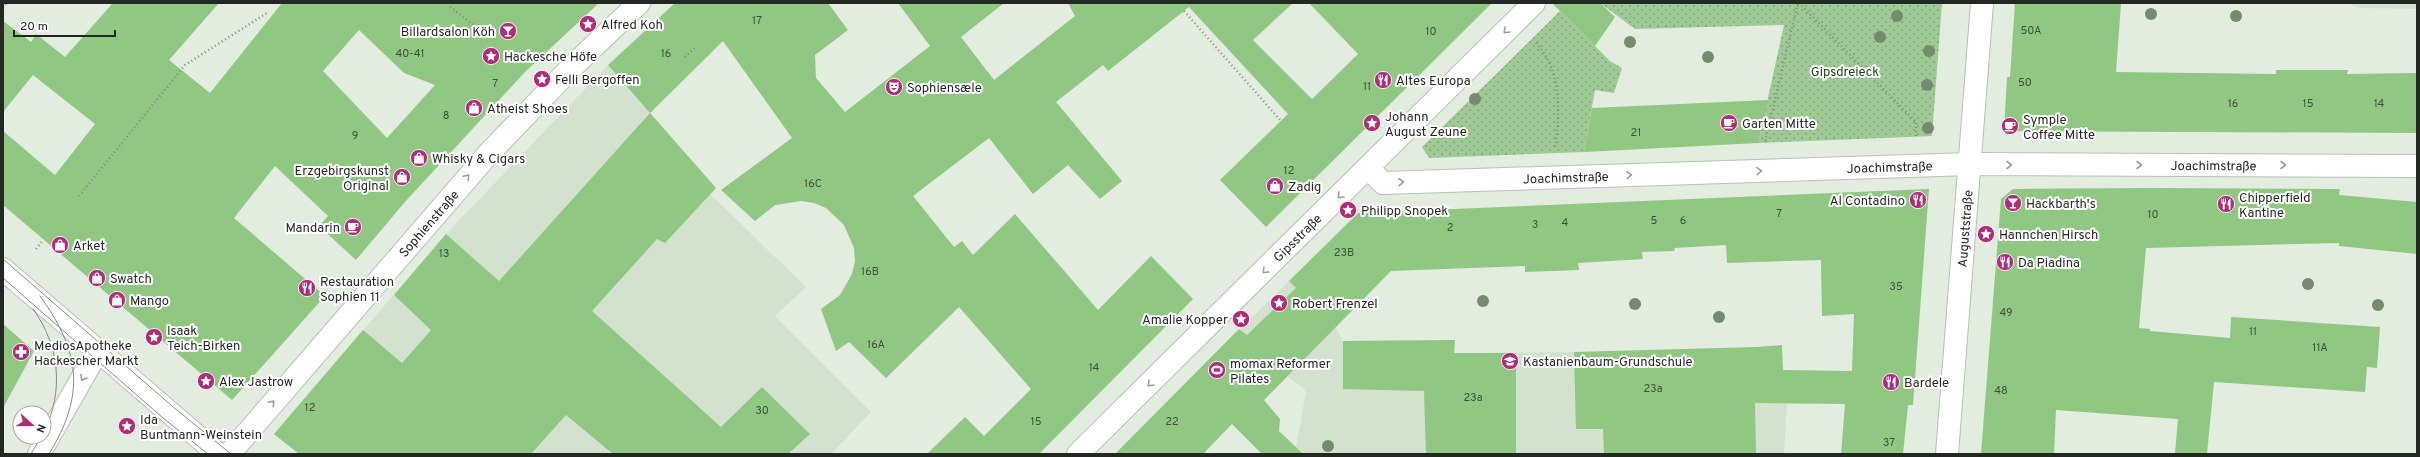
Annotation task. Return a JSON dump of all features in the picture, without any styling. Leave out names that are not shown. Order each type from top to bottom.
[{"type":"street","name":"Sophienstraße","points":[[229,454],[490,152],[572,67],[640,3]]},
{"type":"street","name":"Gipsstraße","points":[[1078,454],[1534,3]]},
{"type":"street","name":"Auguststraße","points":[[1947,454],[1982,3]]},
{"type":"street","name":"Joachimstraße","points":[[1368,168],[1383,183],[1970,164],[2417,166]]},
{"type":"street","points":[[3,269],[97,352],[218,454]]},
{"type":"street","points":[[39,454],[97,352]]},
{"type":"path","points":[[3,8],[6,3]]},
{"type":"path","points":[[1798,3],[1916,122],[1916,141]]},
{"type":"path","points":[[1764,148],[1798,3]]},
{"type":"path","points":[[450,7],[479,29]]},
{"type":"path","points":[[1184,11],[1281,121]]},
{"type":"path","points":[[79,196],[185,65],[267,13]]},
{"type":"path","points":[[1533,40],[1542,49],[1550,66],[1556,85],[1559,120],[1554,154]]},
{"type":"path","points":[[684,57],[696,47]]},
{"type":"path","points":[[36,249],[43,240]]},
{"type":"shaded area","points":[[2347,3],[2417,3],[2417,9],[2360,8]]},
{"type":"shaded area","points":[[608,65],[715,187],[710,194],[806,287],[775,316],[871,412],[831,454],[299,454],[274,434],[446,234]]},
{"type":"shaded area","name":"Kastanienbaum-Grundschule","points":[[1289,281],[1335,326],[1343,341],[1455,340],[1455,353],[1574,352],[1787,403],[1784,454],[1295,454],[1306,391],[1280,370],[1240,329]]},
{"type":"green space","name":"Gipsdreieck","points":[[1600,3],[1942,3],[1932,136],[1758,143],[1784,25],[1635,29]]},
{"type":"green space","points":[[1560,11],[1610,61],[1622,68],[1614,93],[1595,90],[1584,152],[1429,158],[1422,147]]},
{"type":"building","points":[[113,3],[219,3],[169,60],[210,93],[282,3],[599,3],[525,72],[404,203],[356,260],[319,226],[328,216],[275,166],[234,218],[325,296],[232,400],[3,205],[3,131],[55,175],[95,124],[33,75],[3,112],[3,21],[31,42],[36,34],[65,57]],"holes":[[[359,30],[404,73],[435,85],[387,138],[323,71]]]},
{"type":"building","points":[[675,3],[828,3],[848,30],[815,55],[816,78],[845,112],[930,46],[898,3],[1004,3],[961,37],[994,80],[1075,16],[1068,3],[1293,3],[1253,40],[1312,99],[1358,54],[1309,3],[1492,3],[1266,227],[1220,180],[1288,114],[1189,7],[1108,71],[1103,65],[1056,102],[1122,181],[1100,199],[1068,165],[1033,194],[989,138],[913,196],[954,247],[962,241],[973,255],[1015,214],[1098,310],[1151,256],[1193,299],[1039,454],[927,454],[965,417],[984,436],[1031,389],[959,307],[886,378],[849,342],[836,351],[821,309],[840,295],[852,274],[855,261],[854,248],[844,225],[826,208],[814,203],[801,201],[775,205],[755,221],[721,190],[792,138],[723,41],[650,113],[608,65]]},
{"type":"building","points":[[1552,3],[1600,3],[1615,17],[1595,46]]},
{"type":"building","points":[[2015,3],[2121,3],[2116,72],[2276,74],[2276,70],[2348,70],[2347,74],[2417,73],[2417,133],[2004,131],[2007,77],[2010,77]]},
{"type":"building","points":[[1768,100],[1758,143],[1584,152],[1592,108]]},
{"type":"building","points":[[650,113],[716,188],[665,243],[657,239],[592,311],[721,427],[762,387],[810,434],[788,454],[613,454],[566,415],[531,454],[299,454],[274,434],[363,330],[402,363],[431,330],[394,295],[446,234],[499,281]]},
{"type":"building","points":[[1929,189],[1913,405],[1908,405],[1903,454],[1841,454],[1845,404],[1755,403],[1756,454],[1604,454],[1603,429],[1576,429],[1574,352],[1782,345],[1783,370],[1852,371],[1854,314],[1822,316],[1821,260],[1727,263],[1726,245],[1675,248],[1674,251],[1642,252],[1643,259],[1578,263],[1579,270],[1525,272],[1525,266],[1391,271],[1264,400],[1280,419],[1279,431],[1303,454],[1262,454],[1232,424],[1203,454],[1115,454],[1239,329],[1247,335],[1296,288],[1289,281],[1358,213]]},
{"type":"building","points":[[2013,189],[2340,189],[2339,195],[2417,202],[2417,254],[2339,246],[2339,243],[2146,248],[2139,328],[2150,329],[2150,331],[2230,338],[2231,317],[2380,327],[2377,368],[2367,367],[2365,392],[2214,382],[2207,454],[2175,454],[2178,419],[2056,410],[2054,454],[1981,454],[2001,199]]},
{"type":"building","points":[[3,324],[34,351],[3,408]]},
{"type":"building","points":[[1455,340],[1454,353],[1516,353],[1516,454],[1426,454],[1424,391],[1343,389],[1343,341]]},
{"type":"tram line","points":[[3,259],[172,406],[231,454]]},
{"type":"tram line","points":[[3,278],[163,418],[208,454]]},
{"type":"tram line","points":[[40,296],[63,335],[70,354],[73,373],[73,392],[69,412],[61,432],[49,454]]},
{"type":"tram line","points":[[33,309],[42,323],[54,353],[56,385],[55,401],[52,410]]},
{"type":"tram line","points":[[31,454],[36,445]]},
{"type":"place","name":"Alfred Koh","points":[[588,24]]},
{"type":"place","name":"Billardsalon Köh","points":[[508,31]]},
{"type":"place","name":"Hackesche Höfe","points":[[491,56]]},
{"type":"place","name":"Felli Bergoffen","points":[[542,79]]},
{"type":"place","name":"Altes Europa","points":[[1383,80]]},
{"type":"place","name":"Sophiensæle","points":[[894,87]]},
{"type":"place","name":"Atheist Shoes","points":[[474,108]]},
{"type":"place","name":"Johann August Zeune","points":[[1372,123]]},
{"type":"place","name":"Garten Mitte","points":[[1729,123]]},
{"type":"place","name":"Symple Coffee Mitte","points":[[2010,126]]},
{"type":"place","name":"Whisky & Cigars","points":[[419,158]]},
{"type":"place","name":"Erzgebirgskunst Original","points":[[402,177]]},
{"type":"place","name":"Zadig","points":[[1275,186]]},
{"type":"place","name":"Al Contadino","points":[[1918,200]]},
{"type":"place","name":"Hackbarth's","points":[[2013,203]]},
{"type":"place","name":"Chipperfield Kantine","points":[[2226,204]]},
{"type":"place","name":"Philipp Snopek","points":[[1348,210]]},
{"type":"place","name":"Mandarin","points":[[353,227]]},
{"type":"place","name":"Hannchen Hirsch","points":[[1986,234]]},
{"type":"place","name":"Arket","points":[[60,245]]},
{"type":"place","name":"Da Piadina","points":[[2005,262]]},
{"type":"place","name":"Swatch","points":[[97,278]]},
{"type":"place","name":"Restauration Sophien 11","points":[[307,288]]},
{"type":"place","name":"Mango","points":[[117,300]]},
{"type":"place","name":"Robert Frenzel","points":[[1279,303]]},
{"type":"place","name":"Amalie Kopper","points":[[1241,319]]},
{"type":"place","name":"Isaak Teich-Birken","points":[[154,337]]},
{"type":"place","name":"MediosApotheke Hackescher Markt","points":[[21,352]]},
{"type":"place","name":"Kastanienbaum-Grundschule","points":[[1510,361]]},
{"type":"place","name":"momax Reformer Pilates","points":[[1217,370]]},
{"type":"place","name":"Alex Jastrow","points":[[206,381]]},
{"type":"place","name":"Bardele","points":[[1891,382]]},
{"type":"place","name":"Ida Buntmann-Weinstein","points":[[127,426]]}]
